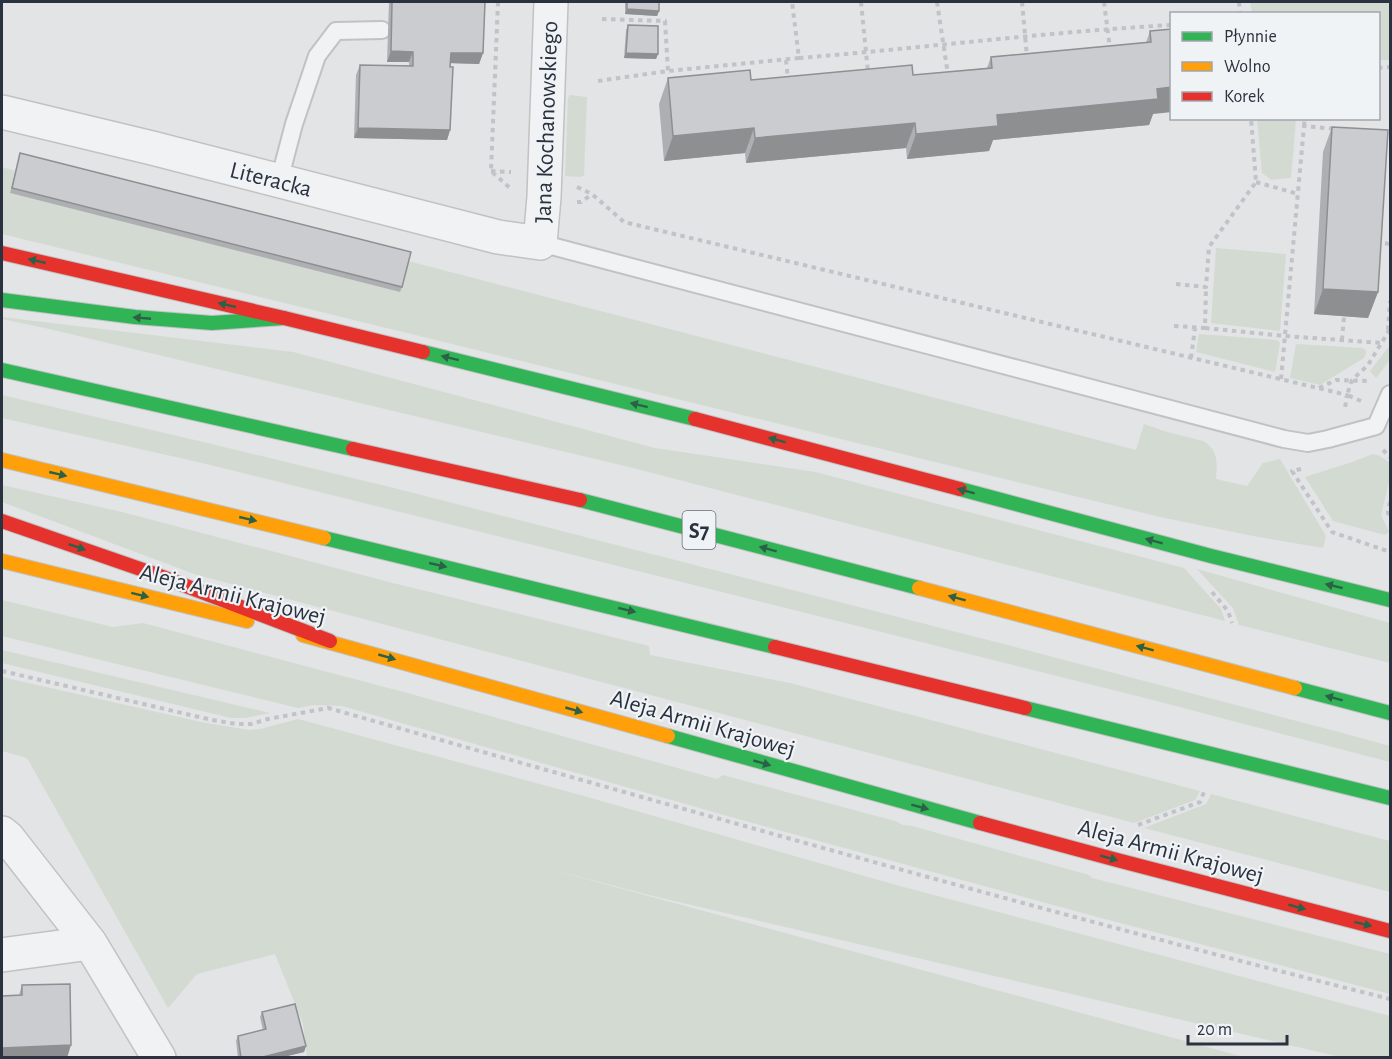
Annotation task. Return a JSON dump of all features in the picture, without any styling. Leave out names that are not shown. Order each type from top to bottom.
[{"type":"main road","points":[[2,253],[285,318],[696,419],[1211,556],[1390,600]]},
{"type":"main road","points":[[2,300],[135,317],[212,323],[285,318]]},
{"type":"main road","name":"S7","points":[[2,370],[608,506],[1390,713]]},
{"type":"main road","points":[[2,460],[632,611],[1390,798]]},
{"type":"main road","points":[[2,521],[152,573],[330,641]]},
{"type":"main road","name":"Aleja Armii Krajowej","points":[[2,561],[330,641],[898,801],[1390,931]]},
{"type":"street","name":"Jana Kochanowskiego","points":[[540,243],[551,2]]},
{"type":"street","name":"Literacka","points":[[2,112],[498,237],[540,243]]},
{"type":"street","points":[[2,833],[90,943],[159,1058]]},
{"type":"street","points":[[2,956],[90,943]]},
{"type":"lane","points":[[279,181],[294,124],[317,56],[336,31],[382,30]]},
{"type":"lane","points":[[540,243],[1284,439],[1308,443],[1376,426],[1387,401]]},
{"type":"path","points":[[792,2],[799,58]]},
{"type":"path","points":[[861,2],[868,73]]},
{"type":"path","points":[[937,2],[948,76]]},
{"type":"path","points":[[1022,2],[1028,68]]},
{"type":"path","points":[[1104,2],[1110,50]]},
{"type":"path","points":[[602,19],[665,21],[668,71]]},
{"type":"path","points":[[598,81],[668,71],[799,58],[1108,28],[1170,25]]},
{"type":"path","points":[[786,60],[788,81]]},
{"type":"path","points":[[1205,328],[1209,247],[1256,182],[1251,120]]},
{"type":"path","points":[[1281,379],[1305,120]]},
{"type":"path","points":[[1304,126],[1336,129]]},
{"type":"path","points":[[1256,182],[1298,194]]},
{"type":"path","points":[[592,194],[624,222],[1347,395],[1361,401],[1387,401]]},
{"type":"path","points":[[1373,242],[1390,244]]},
{"type":"path","points":[[1176,284],[1206,287]]},
{"type":"path","points":[[1347,395],[1352,380],[1368,365],[1389,331],[1390,301]]},
{"type":"path","points":[[1342,340],[1344,316]]},
{"type":"path","points":[[1174,326],[1382,343]]},
{"type":"path","points":[[1191,358],[1195,328]]},
{"type":"path","points":[[1318,389],[1336,380],[1371,381]]},
{"type":"path","points":[[1376,449],[1382,449],[1390,457]]},
{"type":"path","points":[[1303,469],[1292,471],[1332,532],[1390,552]]},
{"type":"path","points":[[1390,502],[1388,512],[1390,519]]},
{"type":"path","points":[[1206,585],[1228,611],[1232,623]]},
{"type":"path","points":[[2,671],[237,724],[251,724],[328,708],[828,850],[1225,958],[1390,999]]},
{"type":"path","points":[[1138,825],[1200,802],[1204,792]]},
{"type":"shaded area","points":[[1250,2],[1390,2],[1390,60],[1380,60],[1380,12],[1252,12]]},
{"type":"shaded area","points":[[570,95],[587,97],[584,175],[581,177],[565,176],[568,98]]},
{"type":"shaded area","points":[[1257,120],[1296,120],[1291,178],[1271,180],[1262,173]]},
{"type":"shaded area","points":[[2,167],[15,171],[10,193],[400,292],[408,261],[1136,450],[1144,424],[1203,441],[1212,449],[1216,458],[1216,479],[1247,486],[1263,463],[1280,459],[1326,536],[1323,548],[1160,517],[2,234]]},
{"type":"shaded area","points":[[1216,248],[1286,254],[1280,331],[1211,323]]},
{"type":"shaded area","points":[[2,317],[293,352],[655,448],[815,472],[1184,568],[1221,609],[1225,621],[629,467],[2,319]]},
{"type":"shaded area","points":[[1199,334],[1277,340],[1280,343],[1275,372],[1196,352]]},
{"type":"shaded area","points":[[1296,344],[1362,348],[1366,350],[1366,354],[1364,358],[1320,385],[1290,378]]},
{"type":"shaded area","points":[[1390,345],[1390,360],[1376,378],[1370,371]]},
{"type":"shaded area","points":[[2,395],[394,488],[1339,732],[1390,746],[1390,762],[1149,699],[578,556],[198,462],[2,418]]},
{"type":"shaded area","points":[[1373,454],[1390,463],[1390,478],[1381,515],[1389,532],[1385,535],[1333,521],[1305,477]]},
{"type":"shaded area","points":[[2,485],[122,512],[389,582],[649,646],[650,655],[790,683],[1200,791],[1195,800],[1134,823],[197,575],[2,502]]},
{"type":"shaded area","points":[[1197,569],[1390,623],[1390,663],[1239,625],[1233,608]]},
{"type":"shaded area","points":[[2,600],[113,627],[143,623],[717,779],[723,775],[1089,875],[1092,878],[1390,954],[1390,994],[731,817],[342,706],[314,705],[298,708],[2,636]]},
{"type":"shaded area","points":[[2,650],[270,713],[231,718],[2,663]]},
{"type":"shaded area","points":[[2,677],[201,722],[249,730],[298,719],[584,796],[896,885],[1390,1016],[1390,1057],[1340,1057],[657,897],[545,868],[1244,1057],[307,1057],[303,1024],[275,954],[197,974],[168,1008],[27,758],[2,751]]},
{"type":"shaded area","points":[[1211,794],[1390,841],[1390,892],[1144,828],[1206,804]]},
{"type":"building","points":[[392,2],[485,2],[483,53],[451,53],[450,67],[453,67],[450,130],[358,128],[360,65],[413,66],[413,52],[391,51]]},
{"type":"building","points":[[627,2],[659,2],[659,11],[627,9]]},
{"type":"building","points":[[628,25],[658,26],[658,54],[626,53]]},
{"type":"building","points":[[1170,29],[1170,87],[1157,89],[1158,99],[997,115],[998,126],[916,134],[915,123],[755,138],[754,128],[673,136],[668,78],[750,70],[751,80],[912,65],[913,75],[992,68],[991,57],[1151,42],[1150,31]]},
{"type":"building","points":[[1332,127],[1388,130],[1378,292],[1323,289]]},
{"type":"building","points":[[20,153],[411,252],[402,287],[12,188]]},
{"type":"building","points":[[70,984],[71,1045],[2,1048],[2,996],[22,995],[22,985]]},
{"type":"building","points":[[295,1004],[306,1046],[259,1058],[241,1058],[238,1036],[266,1029],[262,1012]]},
{"type":"traffic: fast","points":[[2,300],[135,317],[212,323],[284,318]]},
{"type":"traffic: fast","points":[[423,352],[695,419]]},
{"type":"traffic: fast","points":[[2,370],[353,449]]},
{"type":"traffic: fast","points":[[960,489],[1211,556],[1390,600]]},
{"type":"traffic: fast","points":[[580,500],[919,588]]},
{"type":"traffic: fast","points":[[324,538],[775,647]]},
{"type":"traffic: fast","points":[[1295,688],[1390,713]]},
{"type":"traffic: fast","points":[[1025,708],[1390,798]]},
{"type":"traffic: fast","points":[[668,736],[980,823]]},
{"type":"traffic: slow","points":[[2,460],[324,538]]},
{"type":"traffic: slow","points":[[2,561],[247,621]]},
{"type":"traffic: slow","points":[[919,588],[1295,688]]},
{"type":"traffic: slow","points":[[303,635],[668,736]]},
{"type":"traffic: jam","points":[[2,253],[423,352]]},
{"type":"traffic: jam","points":[[695,419],[960,489]]},
{"type":"traffic: jam","points":[[353,449],[580,500]]},
{"type":"traffic: jam","points":[[2,521],[152,573],[330,641]]},
{"type":"traffic: jam","points":[[775,647],[1025,708]]},
{"type":"traffic: jam","points":[[980,823],[1390,931]]}]
